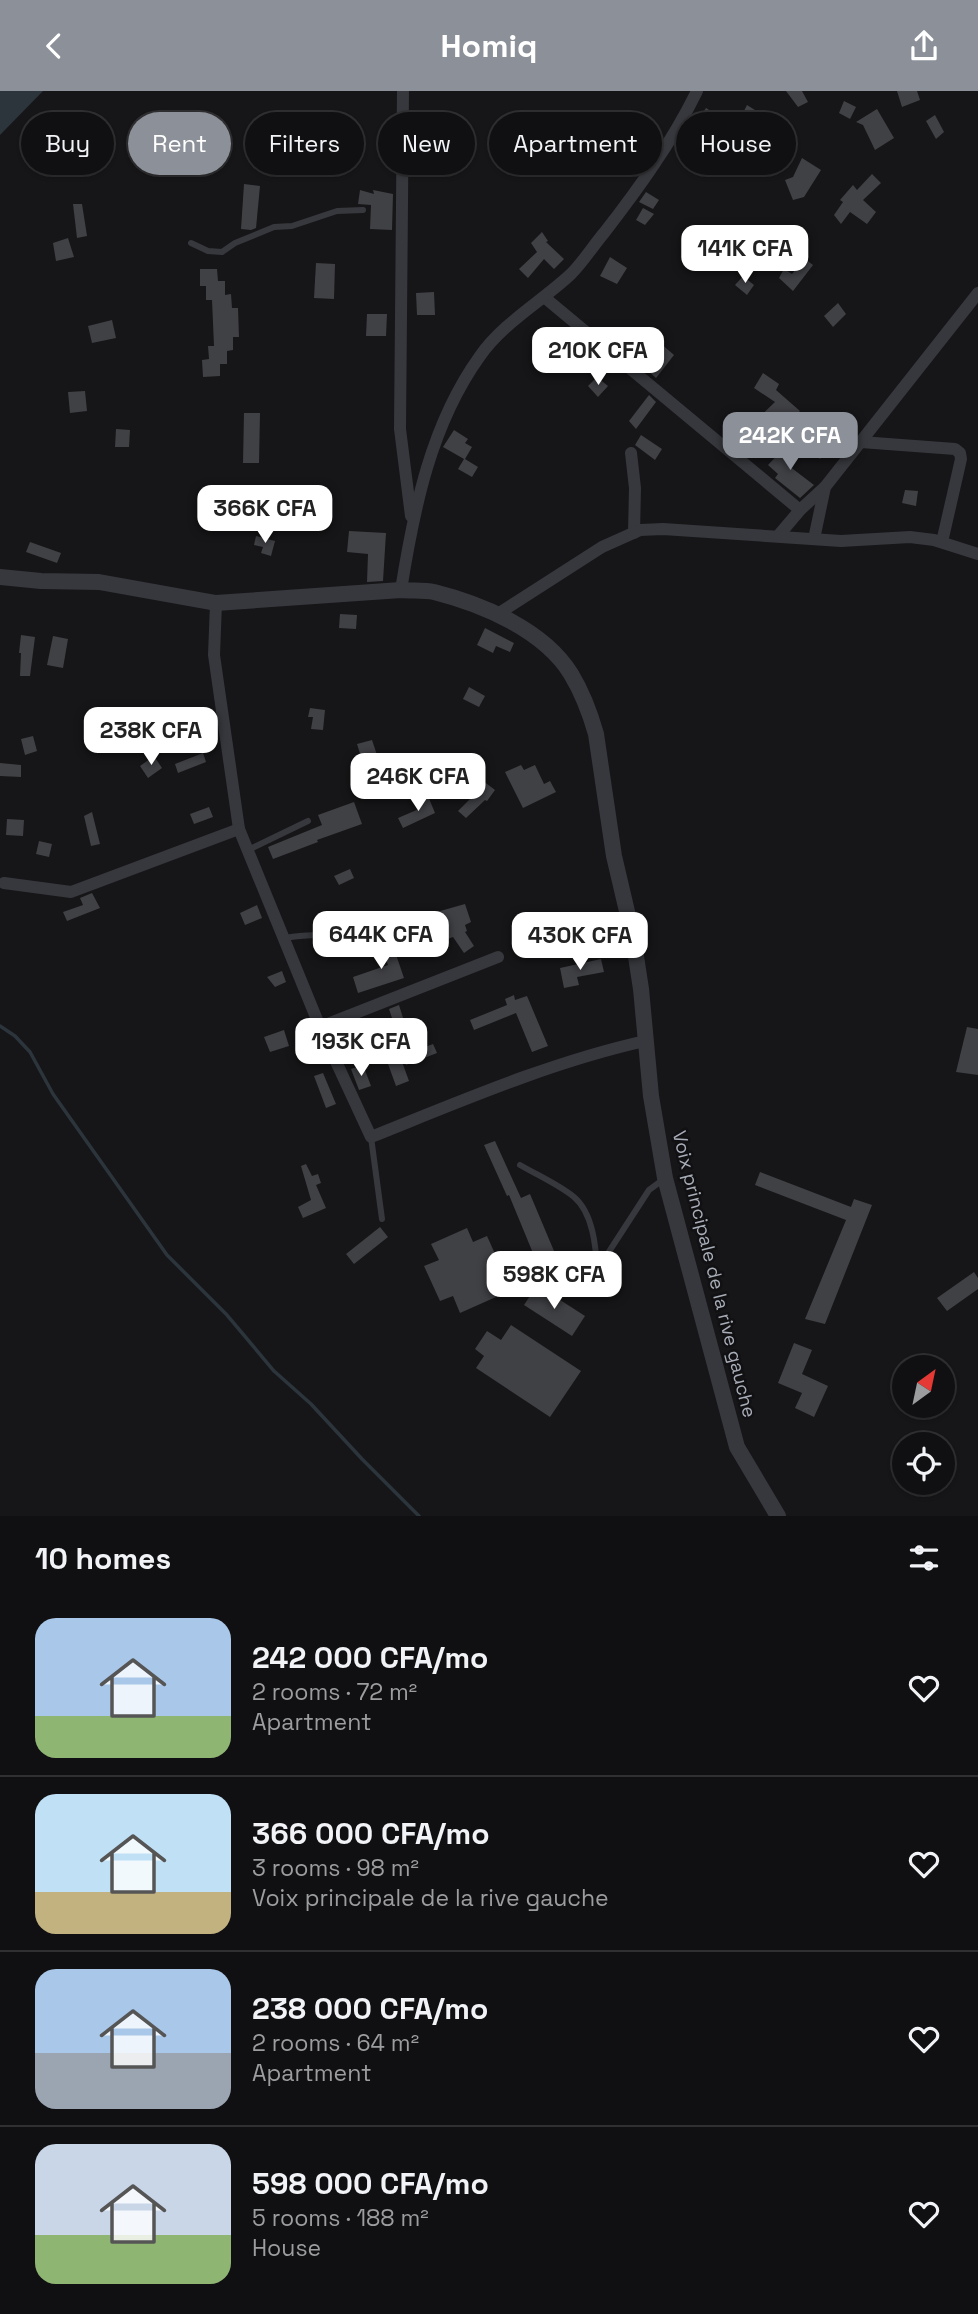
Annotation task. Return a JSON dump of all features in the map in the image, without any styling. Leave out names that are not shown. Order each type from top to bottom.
[{"type":"street","points":[[402,91],[401,429],[411,524]]},
{"type":"street","points":[[401,590],[411,524],[441,429],[457,389],[482,353],[503,330],[573,272],[677,132],[697,91]]},
{"type":"street","points":[[778,536],[800,510],[825,487],[973,307],[978,293]]},
{"type":"street","points":[[544,297],[800,510]]},
{"type":"street","points":[[861,442],[955,450],[960,453],[961,459],[942,542]]},
{"type":"street","points":[[631,453],[635,488],[634,533]]},
{"type":"street","points":[[814,539],[825,487]]},
{"type":"street","points":[[496,615],[602,548],[634,533],[663,529],[841,541],[910,537],[942,542],[978,554]]},
{"type":"street","name":"Voix principale de la rive gauche","points":[[0,577],[99,582],[216,603],[401,590],[431,591],[496,615],[522,629],[551,651],[570,672],[596,734],[614,856],[633,937],[651,1096],[665,1178],[737,1447],[778,1516]]},
{"type":"street","points":[[216,603],[214,655],[239,829],[320,1027],[371,1137],[515,1080],[600,1051],[645,1041]]},
{"type":"street","points":[[4,883],[71,892],[239,829]]},
{"type":"street","points":[[320,1027],[498,957]]},
{"type":"lane","points":[[191,243],[208,251],[222,252],[248,237],[274,227],[292,226],[337,211],[363,211]]},
{"type":"lane","points":[[248,850],[308,821]]},
{"type":"lane","points":[[285,938],[311,934],[335,937],[357,948]]},
{"type":"lane","points":[[371,1137],[382,1219]]},
{"type":"lane","points":[[520,1165],[576,1198],[589,1220],[596,1247],[597,1270]]},
{"type":"lane","points":[[588,1284],[649,1190],[665,1178]]},
{"type":"shaded area","points":[[0,91],[43,91],[21,112],[0,135]]},
{"type":"building","points":[[786,91],[802,91],[808,102],[798,107]]},
{"type":"building","points":[[897,91],[917,91],[920,100],[902,107]]},
{"type":"building","points":[[844,101],[856,107],[850,119],[839,113]]},
{"type":"building","points":[[747,105],[758,112],[744,112]]},
{"type":"building","points":[[877,109],[894,138],[875,150],[863,125],[856,122]]},
{"type":"building","points":[[935,115],[944,132],[936,139],[926,121]]},
{"type":"building","points":[[802,158],[821,170],[804,197],[793,200],[785,180],[796,175]]},
{"type":"building","points":[[872,174],[881,183],[863,200],[876,212],[867,224],[850,212],[841,224],[834,215],[843,202],[840,200],[853,185],[857,190]]},
{"type":"building","points":[[244,184],[260,186],[256,228],[251,230],[241,229]]},
{"type":"building","points":[[360,190],[374,194],[373,190],[393,194],[392,230],[370,229],[371,205],[358,204]]},
{"type":"building","points":[[646,192],[659,200],[653,209],[639,202]]},
{"type":"building","points":[[73,204],[82,204],[87,236],[77,238]]},
{"type":"building","points":[[643,208],[654,214],[645,225],[636,220]]},
{"type":"building","points":[[542,232],[548,241],[546,242],[564,259],[554,269],[544,259],[528,278],[519,269],[537,252],[531,243]]},
{"type":"building","points":[[68,238],[74,257],[56,261],[53,243]]},
{"type":"building","points":[[610,257],[627,268],[617,284],[600,276]]},
{"type":"building","points":[[805,259],[813,265],[793,291],[779,278],[784,269],[792,274]]},
{"type":"building","points":[[316,263],[335,264],[334,299],[314,298]]},
{"type":"building","points":[[200,269],[217,269],[218,281],[225,281],[225,295],[231,294],[232,308],[238,308],[239,337],[233,337],[233,350],[227,351],[227,364],[220,364],[220,376],[203,377],[202,360],[209,359],[208,346],[214,346],[212,300],[206,300],[206,286],[200,286]]},
{"type":"building","points":[[743,276],[754,285],[747,295],[735,285]]},
{"type":"building","points":[[434,292],[435,315],[417,315],[416,293]]},
{"type":"building","points":[[838,303],[846,314],[833,327],[824,316]]},
{"type":"building","points":[[367,314],[387,314],[386,336],[366,336]]},
{"type":"building","points":[[112,320],[116,338],[92,343],[88,326]]},
{"type":"building","points":[[659,342],[674,355],[656,378],[640,364]]},
{"type":"building","points":[[763,373],[779,384],[776,390],[800,411],[786,425],[776,417],[749,441],[742,434],[775,402],[754,388]]},
{"type":"building","points":[[597,377],[608,386],[598,397],[588,386]]},
{"type":"building","points":[[85,391],[87,411],[70,413],[68,392]]},
{"type":"building","points":[[649,395],[656,402],[636,429],[629,421]]},
{"type":"building","points":[[244,413],[260,413],[259,463],[243,463]]},
{"type":"building","points":[[116,429],[130,430],[129,447],[115,447]]},
{"type":"building","points":[[454,430],[468,439],[465,443],[472,447],[465,459],[478,467],[472,477],[458,469],[464,459],[443,447]]},
{"type":"building","points":[[815,434],[830,444],[820,459],[806,449]]},
{"type":"building","points":[[641,435],[662,449],[655,460],[635,445]]},
{"type":"building","points":[[788,444],[798,452],[789,466],[814,485],[800,498],[775,478],[778,474],[768,465]]},
{"type":"building","points":[[905,490],[918,491],[916,506],[902,503]]},
{"type":"building","points":[[349,531],[386,533],[383,581],[367,582],[368,554],[347,552]]},
{"type":"building","points":[[256,536],[275,541],[271,556],[261,553],[263,547],[254,545]]},
{"type":"building","points":[[30,542],[61,553],[57,563],[26,552]]},
{"type":"building","points":[[340,614],[357,615],[356,629],[339,628]]},
{"type":"building","points":[[485,628],[514,643],[510,652],[496,646],[493,653],[477,645]]},
{"type":"building","points":[[21,635],[35,637],[30,676],[20,676]]},
{"type":"building","points":[[53,636],[68,639],[63,668],[47,665]]},
{"type":"building","points":[[469,687],[485,696],[479,707],[463,699]]},
{"type":"building","points":[[310,708],[325,710],[323,730],[311,729],[313,717],[308,717]]},
{"type":"building","points":[[33,736],[37,751],[25,755],[21,739]]},
{"type":"building","points":[[372,740],[377,755],[362,760],[357,744]]},
{"type":"building","points":[[203,753],[206,762],[178,773],[175,764]]},
{"type":"building","points":[[154,756],[162,768],[148,778],[140,766]]},
{"type":"building","points":[[0,763],[21,765],[21,777],[0,776]]},
{"type":"building","points":[[521,765],[524,770],[535,765],[544,784],[550,781],[556,792],[523,808],[505,772]]},
{"type":"building","points":[[478,777],[495,790],[487,801],[466,818],[458,811],[476,793],[470,788]]},
{"type":"building","points":[[428,796],[435,813],[403,828],[398,818],[419,809],[416,801]]},
{"type":"building","points":[[354,802],[362,824],[273,859],[268,847],[322,825],[318,815]]},
{"type":"building","points":[[209,807],[213,817],[194,824],[190,814]]},
{"type":"building","points":[[92,812],[100,844],[91,846],[84,816]]},
{"type":"building","points":[[7,819],[24,820],[23,836],[6,835]]},
{"type":"building","points":[[39,841],[52,844],[49,857],[36,854]]},
{"type":"building","points":[[350,869],[354,878],[339,885],[334,876]]},
{"type":"building","points":[[92,893],[100,908],[67,921],[63,912],[83,905],[80,898]]},
{"type":"building","points":[[465,904],[471,922],[465,925],[465,932],[474,946],[464,953],[453,937],[437,943],[432,931],[439,929],[433,913]]},
{"type":"building","points":[[257,905],[262,918],[245,925],[240,913]]},
{"type":"building","points":[[391,940],[404,978],[358,993],[353,977],[388,965],[380,943]]},
{"type":"building","points":[[601,959],[604,972],[577,977],[579,985],[564,988],[560,968]]},
{"type":"building","points":[[282,971],[286,982],[275,987],[267,977]]},
{"type":"building","points":[[514,995],[515,1000],[527,996],[548,1046],[532,1052],[516,1013],[474,1030],[470,1020],[507,1005],[505,999]]},
{"type":"building","points":[[399,1005],[405,1024],[395,1027],[389,1009]]},
{"type":"building","points":[[967,1027],[978,1029],[978,1075],[956,1072]]},
{"type":"building","points":[[284,1030],[289,1046],[270,1052],[264,1037]]},
{"type":"building","points":[[404,1032],[412,1052],[433,1044],[437,1053],[406,1065],[394,1035]]},
{"type":"building","points":[[401,1059],[409,1081],[396,1086],[388,1064]]},
{"type":"building","points":[[363,1065],[371,1086],[359,1090],[351,1069]]},
{"type":"building","points":[[323,1073],[336,1104],[326,1108],[314,1076]]},
{"type":"building","points":[[495,1141],[521,1198],[530,1194],[554,1251],[535,1258],[509,1195],[507,1196],[484,1145]]},
{"type":"building","points":[[306,1164],[312,1176],[318,1174],[321,1183],[316,1185],[326,1208],[303,1218],[298,1207],[311,1200],[301,1166]]},
{"type":"building","points":[[760,1172],[851,1207],[854,1199],[872,1205],[825,1324],[805,1319],[846,1220],[755,1185]]},
{"type":"building","points":[[380,1227],[388,1237],[354,1264],[346,1254]]},
{"type":"building","points":[[467,1228],[473,1242],[487,1236],[505,1276],[489,1283],[496,1297],[460,1313],[453,1296],[440,1301],[424,1266],[439,1260],[431,1244]]},
{"type":"building","points":[[611,1261],[618,1266],[597,1296],[589,1291]]},
{"type":"building","points":[[974,1272],[978,1278],[978,1289],[947,1311],[937,1298]]},
{"type":"building","points":[[537,1285],[585,1316],[572,1336],[524,1305]]},
{"type":"building","points":[[511,1325],[581,1371],[550,1417],[476,1368],[484,1356],[475,1349],[487,1331],[501,1340]]},
{"type":"building","points":[[794,1343],[812,1350],[802,1374],[828,1386],[814,1417],[795,1408],[802,1393],[778,1383]]},
{"type":"waterway","points":[[0,1026],[15,1036],[30,1052],[53,1094],[167,1255],[227,1315],[274,1371],[311,1404],[419,1516]]}]
